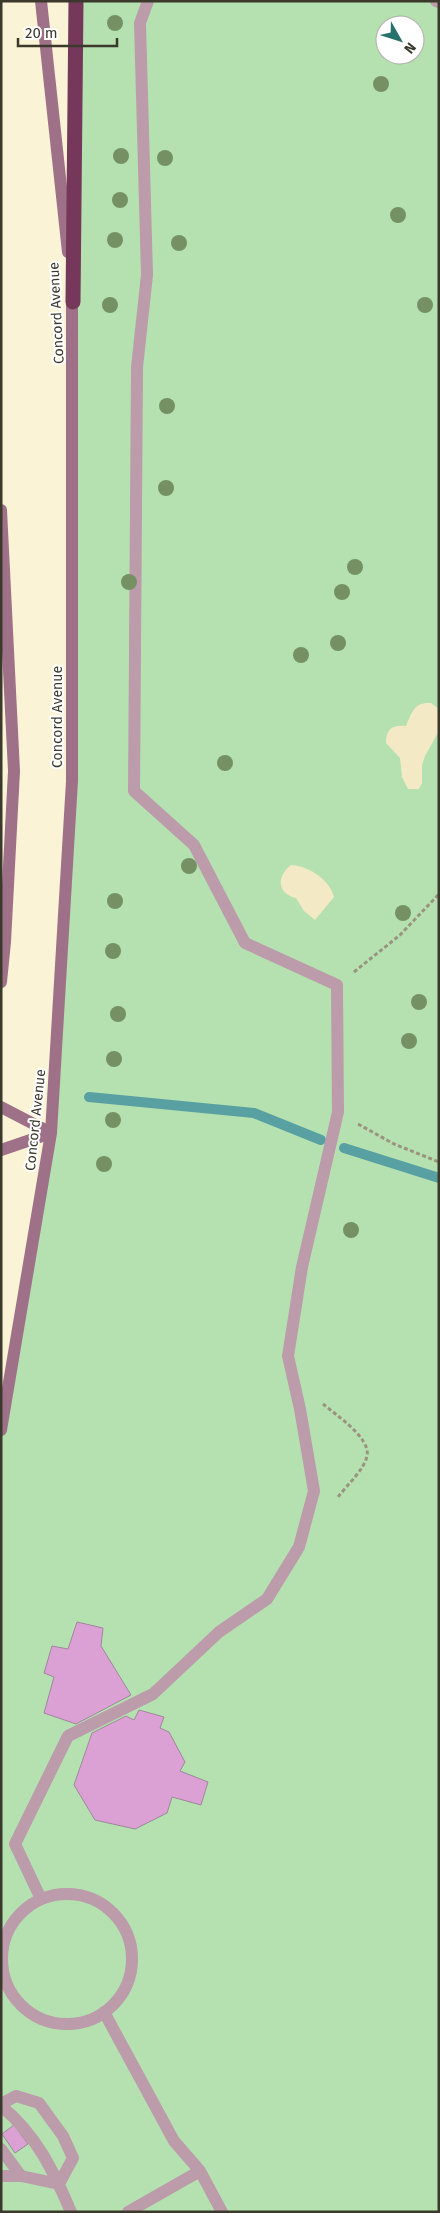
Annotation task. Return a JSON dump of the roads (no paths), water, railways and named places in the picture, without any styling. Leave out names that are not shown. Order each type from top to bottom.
[{"type":"highway","points":[[73,302],[76,1]]},
{"type":"main road","name":"Concord Avenue","points":[[1,1430],[51,1132],[72,781],[73,302],[41,1]]},
{"type":"main road","points":[[1,510],[14,771],[1,982]]},
{"type":"main road","points":[[1,1107],[51,1132]]},
{"type":"main road","points":[[1,1150],[51,1132]]},
{"type":"lane","points":[[41,1899],[15,1844],[68,1736],[153,1694],[219,1632],[267,1599],[299,1547],[314,1491],[300,1410],[288,1356],[302,1268],[338,1112],[338,985],[245,943],[194,845],[134,791],[138,367],[147,275],[140,23],[148,1]]},
{"type":"lane","points":[[61,1894],[83,1895],[102,1904],[118,1918],[125,1930],[132,1957],[129,1978],[119,1997],[104,2012],[84,2021],[63,2024],[42,2019],[24,2007],[10,1991],[2,1970],[2,1949],[9,1928],[22,1911],[41,1899],[61,1894]]},
{"type":"lane","points":[[104,2012],[174,2141],[200,2171],[222,2212]]},
{"type":"lane","points":[[59,2184],[73,2158],[63,2136],[39,2103],[16,2096],[1,2105],[17,2119],[47,2159],[70,2212]]},
{"type":"lane","points":[[1,2149],[21,2176]]},
{"type":"lane","points":[[128,2212],[200,2171]]},
{"type":"lane","points":[[1,2176],[21,2176],[59,2184]]},
{"type":"waterway","points":[[89,1097],[254,1113],[321,1140]]},
{"type":"waterway","points":[[344,1148],[439,1178]]}]
